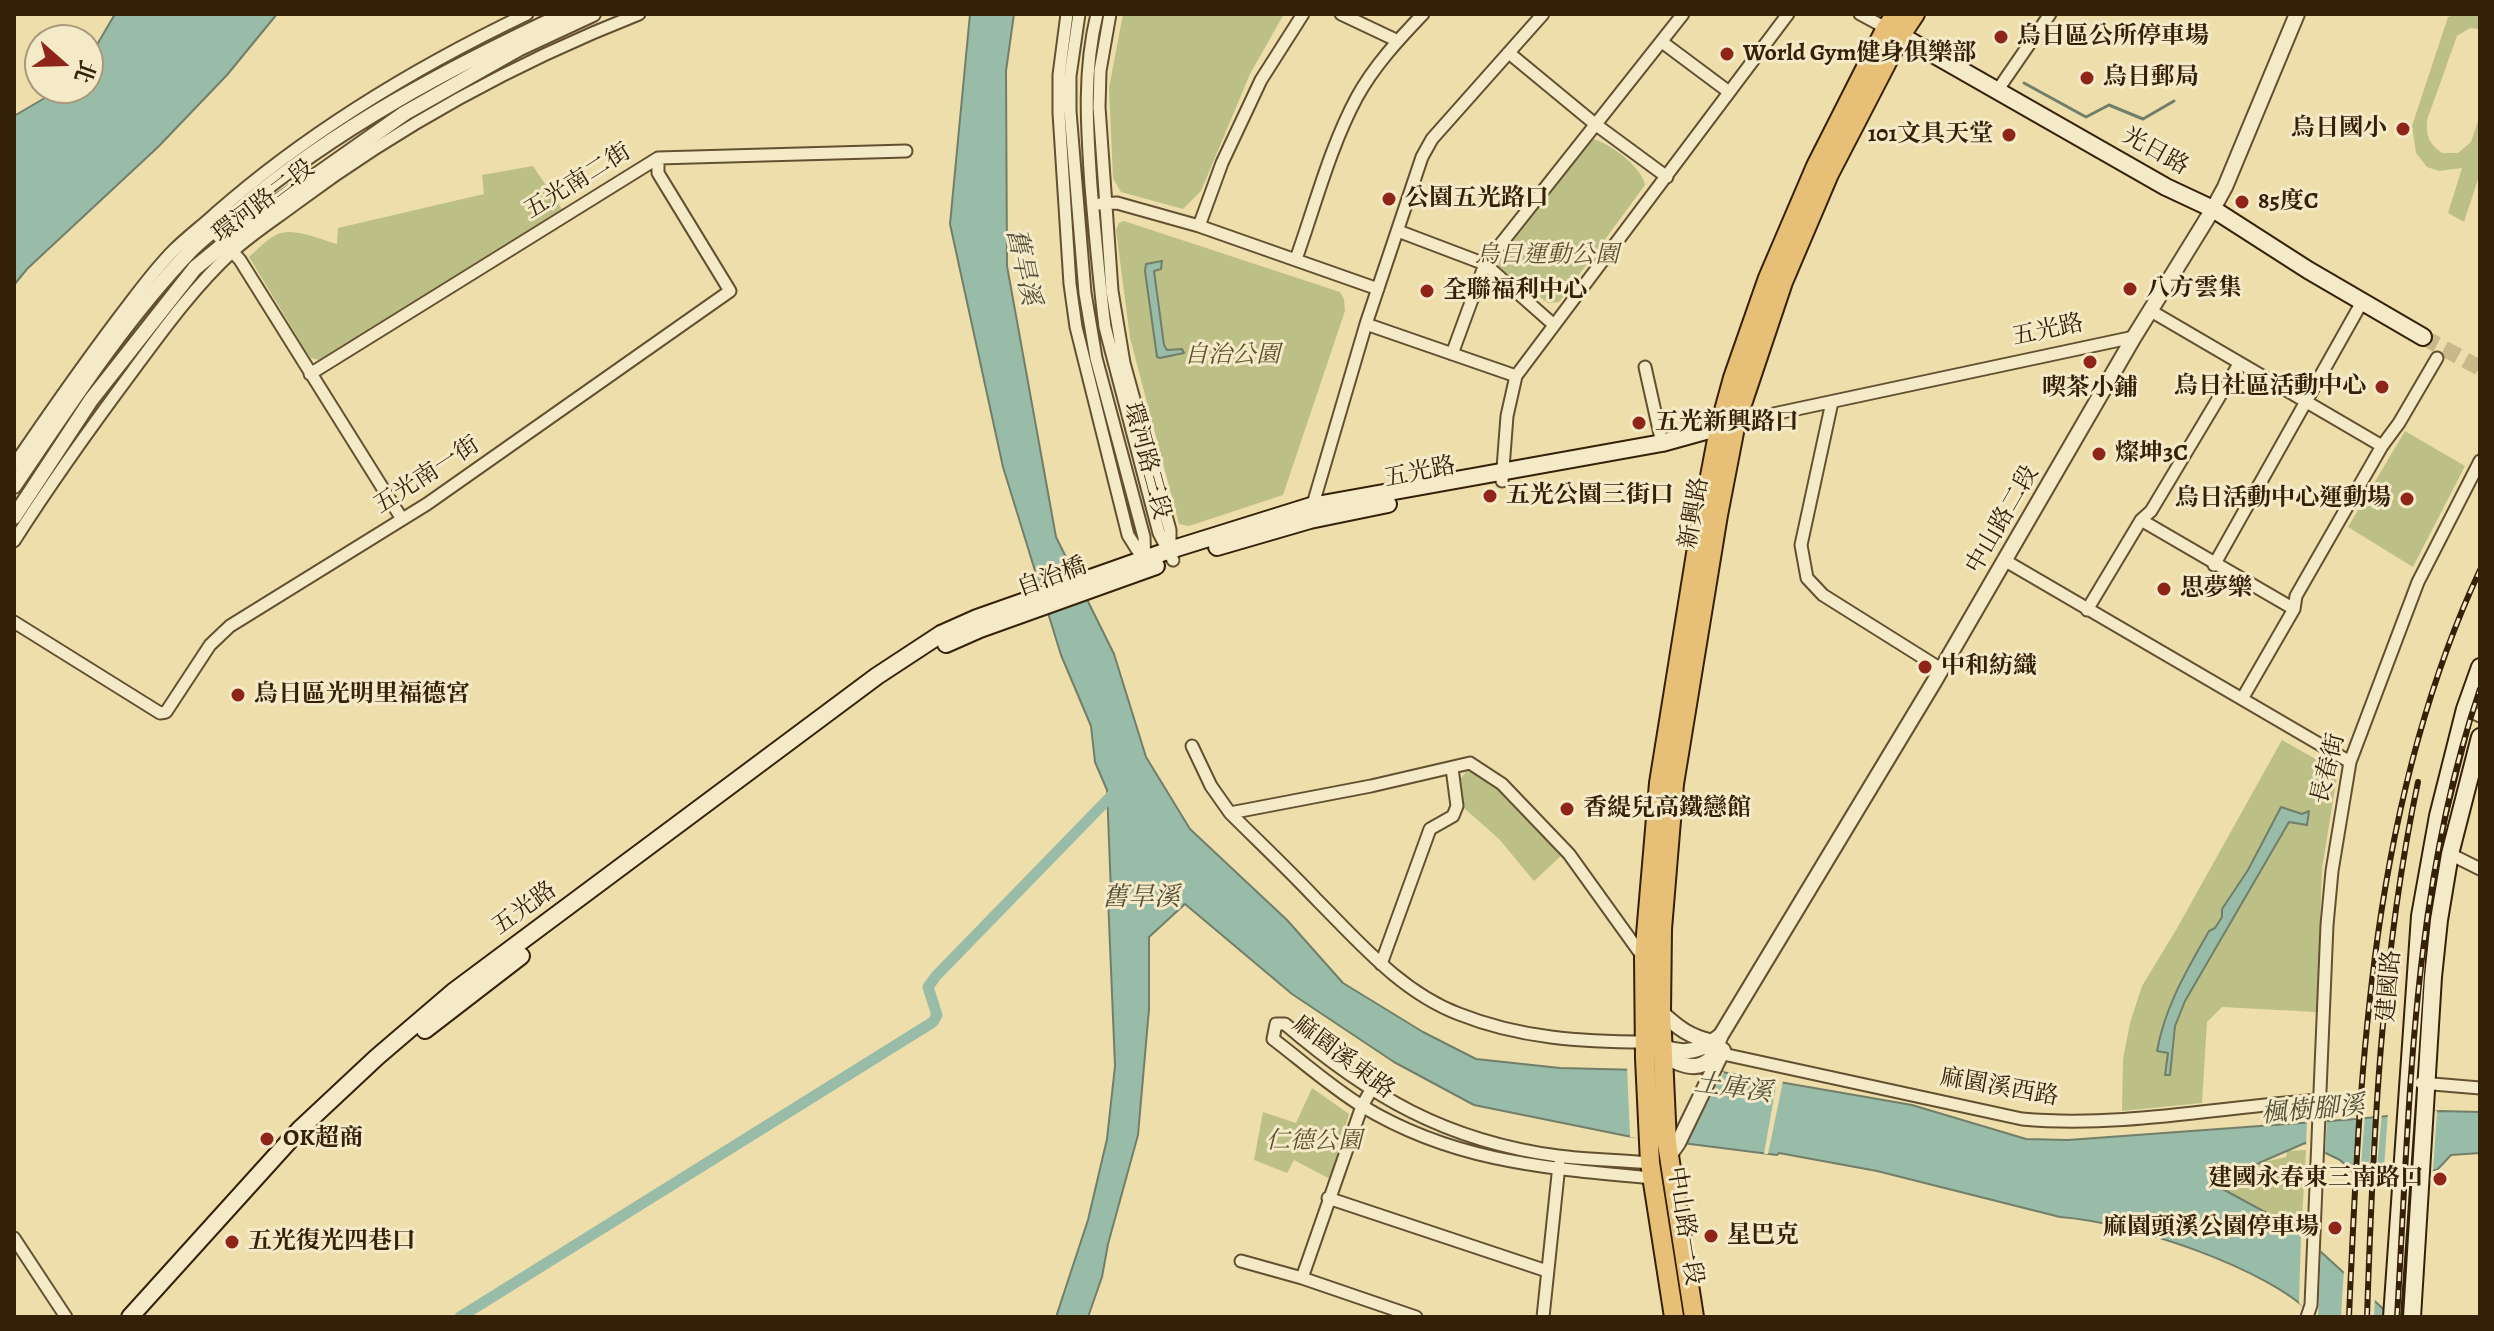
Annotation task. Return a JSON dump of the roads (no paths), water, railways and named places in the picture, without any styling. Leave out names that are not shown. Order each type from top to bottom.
[{"type":"main road","name":"新興路","points":[[1657,1053],[1644,958],[1659,783],[1724,431],[1802,234],[1850,132],[1894,26],[1915,14]]},
{"type":"main road","name":"光日路","points":[[1894,26],[1997,91],[2166,187],[2213,209],[2423,337]]},
{"type":"main road","name":"新興路","points":[[1657,1053],[1662,929],[1674,784],[1718,515],[1724,431]]},
{"type":"main road","name":"五光路","points":[[1502,476],[1724,431]]},
{"type":"main road","name":"五光路","points":[[1110,577],[1310,513],[1724,431]]},
{"type":"main road","name":"自治橋","points":[[1006,614],[1110,577]]},
{"type":"main road","name":"五光路","points":[[130,1317],[300,1129],[453,992],[897,662],[941,634],[1006,614]]},
{"type":"main road","name":"五光路","points":[[145,1317],[307,1138],[383,1064],[459,1002],[881,686],[946,644],[1006,614]]},
{"type":"main road","name":"建國路","points":[[2392,1317],[2420,916],[2438,816],[2473,712],[2480,667]]},
{"type":"main road","name":"建國路","points":[[2412,1317],[2435,963],[2450,854],[2480,737]]},
{"type":"main road","points":[[1657,1053],[1666,1146]]},
{"type":"main road","name":"中山路一段","points":[[1666,1146],[1651,1170],[1674,1317]]},
{"type":"main road","name":"中山路一段","points":[[1666,1146],[1694,1317]]},
{"type":"street","name":"環河路二段","points":[[14,486],[93,372],[209,226],[243,190],[330,125],[438,60],[527,14]]},
{"type":"street","points":[[448,79],[565,14]]},
{"type":"street","points":[[448,79],[593,14]]},
{"type":"street","name":"環河路二段","points":[[14,517],[91,400],[195,268],[357,160],[460,97],[528,62],[639,14]]},
{"type":"street","name":"環河路三段","points":[[1067,14],[1059,75],[1059,113],[1071,206]]},
{"type":"street","name":"環河路三段","points":[[1079,14],[1070,76],[1076,327],[1128,535],[1145,564]]},
{"type":"street","name":"環河路三段","points":[[1097,14],[1087,85],[1093,204],[1105,327],[1159,533],[1171,555]]},
{"type":"street","name":"環河路三段","points":[[1110,14],[1100,71],[1099,107],[1109,264],[1124,363],[1170,530],[1171,555]]},
{"type":"street","points":[[1199,226],[1222,163],[1261,80],[1303,14]]},
{"type":"street","points":[[1341,14],[1398,41]]},
{"type":"street","points":[[1296,259],[1337,143],[1358,95],[1398,41],[1423,14]]},
{"type":"street","points":[[1310,513],[1366,324],[1422,157],[1432,139],[1543,14]]},
{"type":"street","points":[[1452,354],[1485,264],[1683,14]]},
{"type":"street","points":[[1502,476],[1507,416],[1516,376],[1788,14]]},
{"type":"street","name":"光日路","points":[[1860,14],[1894,26]]},
{"type":"street","points":[[1997,91],[2050,14]]},
{"type":"street","name":"中山路二段","points":[[1657,1053],[1685,1066],[1698,1065],[1710,1059],[1717,1038],[1941,669],[2134,337],[2213,209],[2297,14]]},
{"type":"street","points":[[1662,42],[1729,92]]},
{"type":"street","points":[[1509,53],[1595,124],[1667,177]]},
{"type":"street","name":"環河路二段","points":[[14,465],[80,369],[174,250],[342,134],[448,79]]},
{"type":"street","name":"環河路二段","points":[[14,541],[103,410],[229,247],[309,179],[405,113],[448,79]]},
{"type":"street","name":"五光南二街","points":[[310,374],[658,158],[906,151]]},
{"type":"street","name":"五光南一街","points":[[14,622],[160,713],[166,712],[210,645],[223,631],[402,519],[549,420],[730,291],[658,173],[658,158]]},
{"type":"street","points":[[1071,206],[1126,205],[1199,226],[1378,289]]},
{"type":"street","points":[[209,226],[229,247],[402,519]]},
{"type":"street","points":[[1398,231],[1485,264],[1554,325]]},
{"type":"street","points":[[2214,565],[2362,302]]},
{"type":"street","points":[[2151,311],[2382,446]]},
{"type":"street","points":[[1366,324],[1516,376]]},
{"type":"street","name":"五光路","points":[[1724,431],[1832,402],[2134,337]]},
{"type":"street","points":[[2242,699],[2294,609],[2296,596],[2382,446],[2437,358]]},
{"type":"street","points":[[2087,610],[2141,520],[2151,511],[2239,364]]},
{"type":"street","points":[[1645,367],[1662,443]]},
{"type":"street","points":[[1832,402],[1801,545],[1807,578],[1823,595],[1941,669]]},
{"type":"street","name":"長春街","points":[[2309,1311],[2332,871],[2350,762],[2418,582],[2480,461]]},
{"type":"street","points":[[2141,520],[2294,609]]},
{"type":"street","points":[[2004,560],[2350,762]]},
{"type":"street","points":[[1192,746],[1211,786],[1230,813],[1381,964],[1424,995],[1458,1014],[1520,1033],[1604,1042],[1657,1053]]},
{"type":"street","points":[[1230,813],[1470,763],[1502,784],[1569,854],[1644,958]]},
{"type":"street","points":[[1381,964],[1430,829],[1453,816],[1457,806],[1452,768]]},
{"type":"street","points":[[2450,854],[2480,869]]},
{"type":"street","points":[[1661,1012],[1693,1037],[1717,1038],[1723,1054],[1666,1146]]},
{"type":"street","name":"麻園溪東路","points":[[1276,1024],[1285,1024],[1332,1064],[1371,1090],[1417,1116],[1448,1129],[1514,1148],[1651,1170],[1558,1169],[1505,1162],[1459,1150],[1362,1106],[1273,1039],[1276,1024]]},
{"type":"street","name":"麻園溪西路","points":[[1723,1054],[2022,1119],[2059,1123],[2319,1100]]},
{"type":"street","points":[[2406,1083],[2480,1088]]},
{"type":"street","points":[[1302,1278],[1328,1198],[1362,1106],[1371,1090]]},
{"type":"street","points":[[1543,1317],[1560,1156]]},
{"type":"street","points":[[1328,1198],[1547,1271]]},
{"type":"street","points":[[14,1238],[66,1317]]},
{"type":"street","points":[[1241,1261],[1302,1278],[1416,1317]]},
{"type":"water","points":[[115,14],[277,14],[227,75],[158,147],[27,269],[14,285],[14,116],[35,104],[104,104],[104,33]]},
{"type":"water","points":[[970,14],[1014,14],[1006,71],[1007,266],[1056,537],[1114,654],[1146,757],[1190,829],[1287,920],[1343,983],[1423,1032],[1476,1059],[1560,1068],[1722,1072],[1912,1105],[2026,1139],[2068,1140],[2440,1111],[2480,1112],[2480,1153],[2451,1155],[2437,1170],[2353,1172],[2340,1160],[2305,1143],[2259,1163],[2219,1187],[2296,1229],[2392,1317],[2315,1317],[2265,1281],[2196,1250],[2123,1228],[2060,1217],[1877,1171],[1779,1153],[1627,1136],[1474,1105],[1394,1062],[1292,994],[1185,904],[1149,937],[1149,1009],[1138,1135],[1102,1277],[1088,1317],[1056,1317],[1088,1220],[1107,1139],[1115,1066],[1107,790],[1095,762],[1091,726],[1061,655],[1003,467],[950,224]]},
{"type":"water","points":[[1162,261],[1161,269],[1154,271],[1164,345],[1167,350],[1182,349],[1184,353],[1160,358],[1157,357],[1145,271],[1146,264]]},
{"type":"water","points":[[2281,807],[2302,814],[2309,811],[2307,825],[2289,822],[2185,1001],[2175,1026],[2170,1075],[2165,1075],[2168,1053],[2157,1051],[2171,1004],[2209,931],[2222,917],[2222,909],[2248,870]]},
{"type":"waterway","points":[[2024,83],[2086,117],[2109,105],[2143,119],[2174,101]]},
{"type":"waterway","points":[[460,1317],[933,1022],[937,1015],[928,987],[936,976],[1117,790]]},
{"type":"tunnel","points":[[2423,337],[2480,368]]},
{"type":"railway","points":[[2349,1317],[2367,1031],[2378,936],[2394,842],[2415,749],[2444,659],[2480,570]]},
{"type":"railway","points":[[2397,1317],[2411,1079],[2427,921],[2457,765],[2480,689]]},
{"type":"railway","points":[[2367,1317],[2376,1115],[2387,981],[2405,848],[2418,782]]},
{"type":"place","name":"烏日區公所停車場","points":[[2001,37]]},
{"type":"place","name":"World Gym健身俱樂部","points":[[1727,54]]},
{"type":"place","name":"烏日郵局","points":[[2087,78]]},
{"type":"place","name":"烏日國小","points":[[2403,129]]},
{"type":"place","name":"101文具天堂","points":[[2009,135]]},
{"type":"place","name":"公園五光路口","points":[[1389,199]]},
{"type":"place","name":"85度C","points":[[2242,202]]},
{"type":"place","name":"八方雲集","points":[[2130,289]]},
{"type":"place","name":"全聯福利中心","points":[[1427,291]]},
{"type":"place","name":"喫茶小鋪","points":[[2090,362]]},
{"type":"place","name":"烏日社區活動中心","points":[[2382,387]]},
{"type":"place","name":"五光新興路口","points":[[1639,423]]},
{"type":"place","name":"燦坤3C","points":[[2099,454]]},
{"type":"place","name":"五光公園三街口","points":[[1490,496]]},
{"type":"place","name":"烏日活動中心運動場","points":[[2407,499]]},
{"type":"place","name":"思夢樂","points":[[2164,589]]},
{"type":"place","name":"中和紡織","points":[[1925,667]]},
{"type":"place","name":"烏日區光明里福德宮","points":[[238,695]]},
{"type":"place","name":"香緹兒高鐵戀館","points":[[1567,809]]},
{"type":"place","name":"OK超商","points":[[267,1139]]},
{"type":"place","name":"建國永春東三南路口","points":[[2440,1179]]},
{"type":"place","name":"麻園頭溪公園停車場","points":[[2335,1228]]},
{"type":"place","name":"星巴克","points":[[1711,1236]]},
{"type":"place","name":"五光復光四巷口","points":[[232,1242]]},
{"type":"park label","name":"烏日運動公園","points":[[1547,256]]},
{"type":"park label","name":"自治公園","points":[[1232,356]]},
{"type":"park label","name":"仁德公園","points":[[1314,1142]]},
{"type":"water label","name":"舊旱溪","points":[[1022,267]]},
{"type":"water label","name":"舊旱溪","points":[[1141,899]]},
{"type":"water label","name":"土庫溪","points":[[1733,1089]]},
{"type":"water label","name":"楓樹腳溪","points":[[2313,1111]]}]
